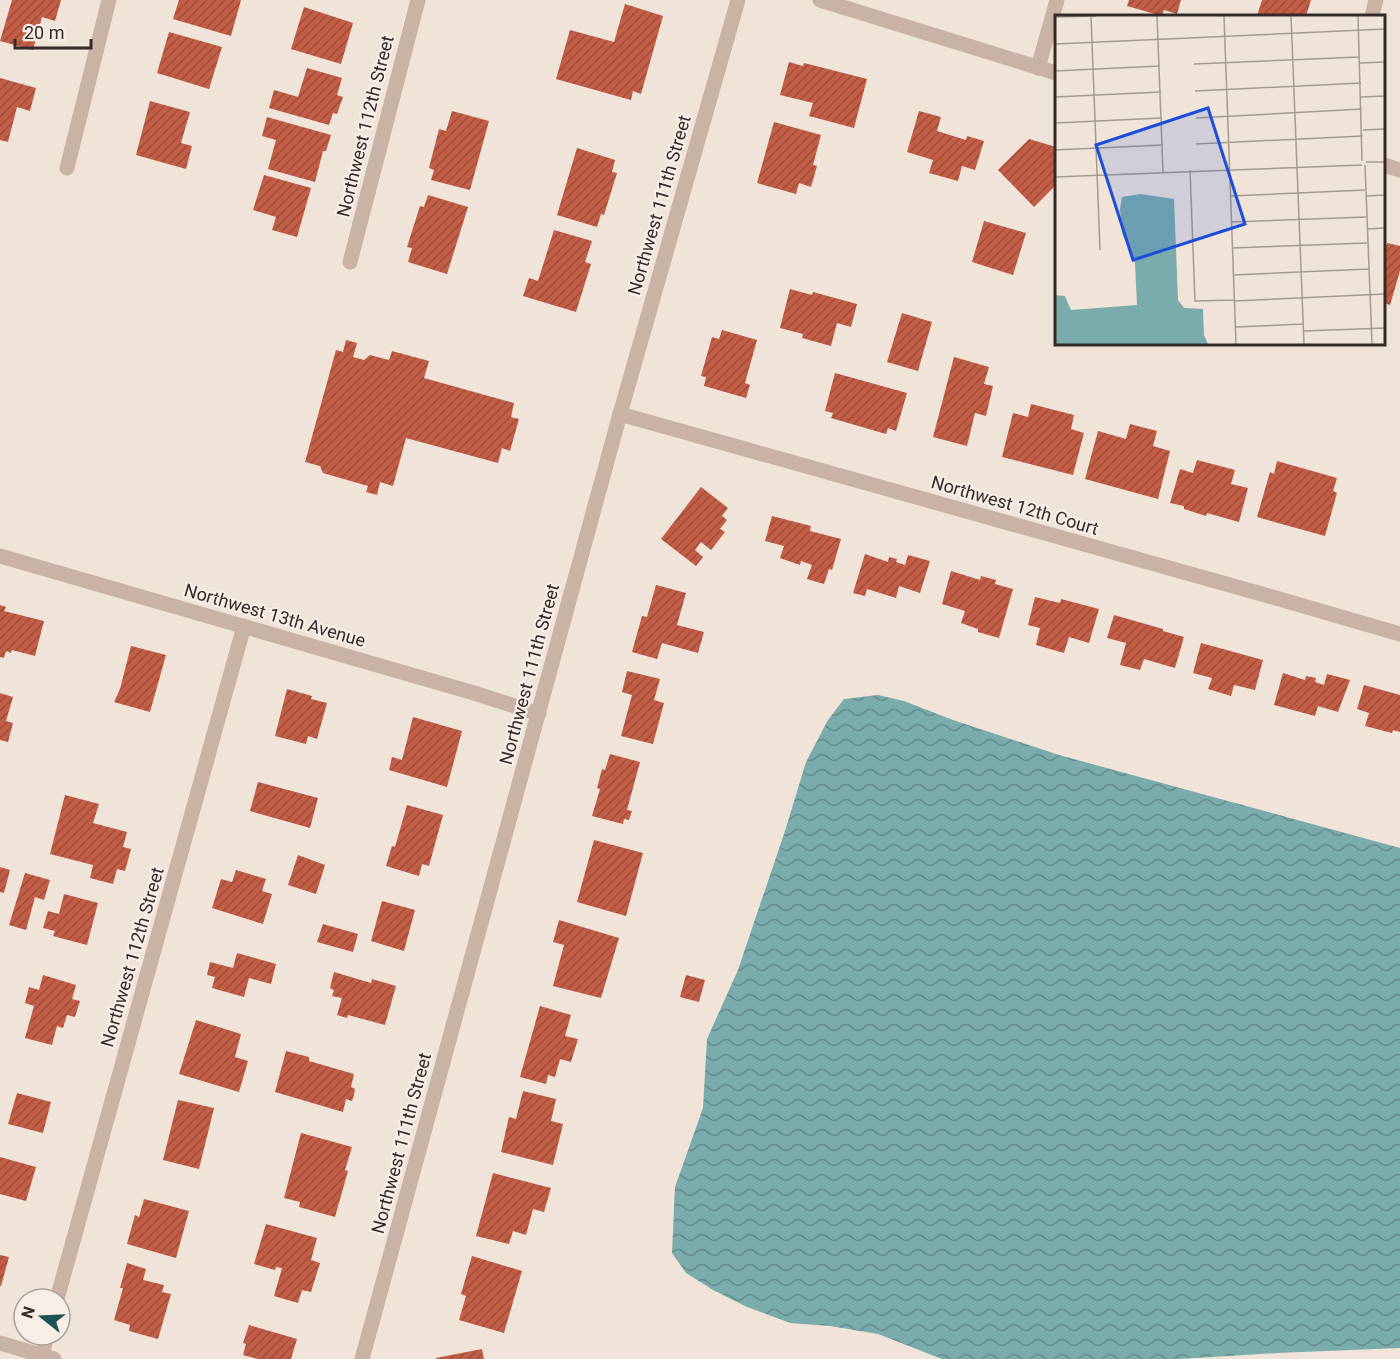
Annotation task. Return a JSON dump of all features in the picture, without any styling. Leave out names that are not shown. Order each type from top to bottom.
[{"type":"street","points":[[67,168],[109,0]]},
{"type":"street","name":"Northwest 112th Street","points":[[350,262],[418,0]]},
{"type":"street","name":"Northwest 111th Street","points":[[362,1359],[620,414],[738,0]]},
{"type":"street","points":[[820,0],[1055,73]]},
{"type":"street","points":[[1038,68],[1057,0]]},
{"type":"street","points":[[1372,15],[1376,0]]},
{"type":"street","points":[[1385,166],[1400,170]]},
{"type":"street","name":"Northwest 12th Court","points":[[620,414],[1400,634]]},
{"type":"street","name":"Northwest 13th Avenue","points":[[0,556],[474,693],[538,714]]},
{"type":"street","name":"Northwest 112th Street","points":[[60,1287],[244,626]]},
{"type":"street","points":[[0,1343],[45,1358]]},
{"type":"water","points":[[878,695],[904,701],[953,720],[1059,755],[1400,848],[1400,1348],[1179,1359],[942,1359],[878,1334],[830,1326],[790,1323],[747,1307],[686,1273],[672,1253],[675,1187],[703,1108],[707,1039],[738,970],[806,762],[828,720],[844,699]]},
{"type":"building","points":[[12,0],[61,0],[55,21],[42,17],[33,50],[0,41]]},
{"type":"building","points":[[179,0],[241,0],[231,36],[173,19]]},
{"type":"building","points":[[1129,0],[1181,0],[1177,14],[1164,10],[1162,15],[1158,15],[1127,6]]},
{"type":"building","points":[[1262,0],[1311,0],[1306,15],[1257,15]]},
{"type":"building","points":[[625,4],[663,16],[641,94],[633,91],[631,100],[556,79],[570,30],[614,42]]},
{"type":"building","points":[[304,7],[353,23],[341,64],[291,49]]},
{"type":"building","points":[[169,32],[222,47],[209,89],[157,73]]},
{"type":"building","points":[[789,62],[803,66],[804,63],[867,79],[854,128],[809,116],[813,103],[780,95]]},
{"type":"building","points":[[307,68],[342,78],[337,95],[343,97],[337,114],[333,113],[329,125],[269,108],[274,90],[298,97]]},
{"type":"building","points":[[0,78],[36,88],[30,111],[17,107],[8,142],[0,140]]},
{"type":"building","points":[[150,101],[190,112],[181,143],[192,146],[186,169],[136,155]]},
{"type":"building","points":[[452,111],[489,121],[470,190],[431,180],[434,170],[429,168],[439,129],[446,131]]},
{"type":"building","points":[[919,111],[941,117],[937,131],[966,140],[967,136],[984,141],[975,170],[962,166],[958,181],[929,173],[933,160],[907,152]]},
{"type":"building","points":[[267,117],[331,135],[326,151],[323,151],[315,182],[268,169],[276,140],[262,136]]},
{"type":"building","points":[[774,122],[821,135],[813,165],[817,166],[811,187],[799,183],[796,194],[757,183]]},
{"type":"building","points":[[1029,139],[1055,147],[1055,186],[1034,207],[998,170]]},
{"type":"building","points":[[577,148],[615,160],[612,172],[617,173],[604,215],[601,214],[597,227],[557,215]]},
{"type":"building","points":[[264,175],[311,188],[297,237],[272,230],[276,217],[253,210]]},
{"type":"building","points":[[428,195],[468,207],[447,274],[408,262],[412,248],[407,247],[420,206],[424,207]]},
{"type":"building","points":[[984,221],[1026,233],[1013,275],[972,262]]},
{"type":"building","points":[[554,230],[592,241],[585,262],[591,264],[576,312],[523,296],[529,278],[538,281]]},
{"type":"building","points":[[1387,243],[1400,246],[1400,271],[1390,305],[1385,303],[1385,244]]},
{"type":"building","points":[[790,289],[812,295],[813,292],[857,304],[851,327],[837,323],[831,346],[802,338],[803,334],[780,328]]},
{"type":"building","points":[[902,313],[932,322],[918,371],[887,362]]},
{"type":"building","points":[[722,330],[757,340],[745,383],[750,385],[746,398],[704,386],[706,377],[701,376],[712,337],[719,339]]},
{"type":"building","points":[[346,340],[357,343],[353,357],[364,360],[370,355],[389,360],[392,351],[429,361],[424,378],[514,403],[511,417],[519,419],[510,451],[502,448],[498,463],[406,438],[393,486],[380,482],[377,495],[366,492],[368,486],[323,473],[320,466],[305,462],[336,350],[343,352]]},
{"type":"building","points":[[954,357],[989,367],[984,384],[993,386],[986,416],[975,413],[967,446],[933,437]]},
{"type":"building","points":[[835,373],[907,393],[896,431],[888,428],[886,434],[831,418],[833,413],[825,411]]},
{"type":"building","points":[[1031,404],[1074,415],[1071,429],[1084,433],[1073,475],[1002,457],[1013,413],[1028,417]]},
{"type":"building","points":[[1130,424],[1157,431],[1153,446],[1170,451],[1158,499],[1085,479],[1098,431],[1126,439]]},
{"type":"building","points":[[1197,460],[1235,470],[1231,484],[1248,488],[1239,522],[1207,513],[1206,516],[1184,509],[1184,506],[1170,503],[1180,469],[1193,473]]},
{"type":"building","points":[[1277,461],[1337,478],[1333,491],[1337,493],[1325,536],[1257,517],[1270,472],[1274,474]]},
{"type":"building","points":[[701,487],[728,508],[722,516],[727,520],[720,529],[725,532],[711,550],[701,542],[695,550],[703,557],[696,566],[661,539]]},
{"type":"building","points":[[772,516],[811,526],[810,531],[841,539],[832,570],[829,569],[824,584],[807,579],[812,565],[801,561],[800,565],[780,558],[784,546],[765,541]]},
{"type":"building","points":[[865,554],[888,562],[889,557],[897,559],[896,562],[905,565],[908,555],[930,561],[920,593],[899,586],[896,598],[867,589],[865,596],[853,593]]},
{"type":"building","points":[[951,571],[980,580],[981,576],[996,580],[995,584],[1013,589],[999,638],[978,632],[978,629],[961,623],[965,611],[942,604]]},
{"type":"building","points":[[656,585],[686,593],[677,625],[704,632],[698,653],[662,643],[657,659],[632,652],[642,616],[647,617]]},
{"type":"building","points":[[1035,597],[1060,603],[1061,599],[1099,609],[1089,643],[1069,637],[1064,653],[1036,645],[1040,628],[1028,625]]},
{"type":"building","points":[[0,605],[6,607],[4,611],[44,621],[35,656],[12,650],[11,653],[6,651],[4,658],[0,657]]},
{"type":"building","points":[[1114,615],[1184,637],[1175,668],[1144,659],[1140,670],[1120,665],[1126,643],[1107,638]]},
{"type":"building","points":[[1201,643],[1263,660],[1255,690],[1234,685],[1231,696],[1208,689],[1212,678],[1193,673]]},
{"type":"building","points":[[131,646],[166,655],[150,712],[114,702],[120,689]]},
{"type":"building","points":[[627,671],[660,679],[654,700],[664,703],[653,744],[621,736],[632,695],[622,692]]},
{"type":"building","points":[[1283,673],[1305,680],[1306,676],[1316,678],[1315,682],[1324,685],[1327,674],[1350,680],[1338,712],[1318,706],[1315,716],[1274,705]]},
{"type":"building","points":[[1364,685],[1400,695],[1400,732],[1393,730],[1392,733],[1365,726],[1369,713],[1357,709]]},
{"type":"building","points":[[287,689],[327,703],[317,739],[308,736],[306,744],[275,736]]},
{"type":"building","points":[[0,693],[13,697],[6,721],[13,723],[8,742],[0,740]]},
{"type":"building","points":[[413,717],[462,731],[447,787],[389,770],[392,757],[402,760]]},
{"type":"building","points":[[610,754],[640,762],[627,810],[632,811],[629,820],[624,819],[623,824],[592,816],[600,789],[597,788],[602,769],[605,770]]},
{"type":"building","points":[[258,782],[318,798],[310,828],[250,811]]},
{"type":"building","points":[[65,795],[99,804],[93,823],[127,832],[123,847],[131,849],[125,871],[117,869],[113,884],[90,878],[93,865],[50,854]]},
{"type":"building","points":[[407,805],[443,815],[429,866],[422,864],[419,876],[386,866],[392,846],[395,847]]},
{"type":"building","points":[[594,840],[643,853],[626,916],[577,902]]},
{"type":"building","points":[[298,855],[325,865],[316,894],[288,885]]},
{"type":"building","points":[[0,867],[10,870],[4,893],[0,892]]},
{"type":"building","points":[[236,870],[266,879],[262,891],[272,894],[263,924],[212,908],[221,879],[232,882]]},
{"type":"building","points":[[25,873],[50,880],[44,900],[35,897],[26,930],[9,925]]},
{"type":"building","points":[[64,894],[98,903],[87,945],[53,936],[55,931],[43,928],[48,911],[59,914]]},
{"type":"building","points":[[382,901],[415,910],[404,951],[371,941]]},
{"type":"building","points":[[559,920],[619,938],[601,998],[553,986],[564,945],[553,942]]},
{"type":"building","points":[[323,924],[358,934],[353,952],[317,942]]},
{"type":"building","points":[[237,953],[276,964],[271,984],[249,978],[244,997],[212,988],[215,977],[207,975],[210,962],[233,968]]},
{"type":"building","points":[[334,972],[371,983],[372,979],[396,986],[385,1025],[348,1015],[347,1018],[337,1015],[342,998],[332,996],[334,990],[330,988]]},
{"type":"building","points":[[43,975],[76,985],[72,999],[80,1001],[75,1017],[67,1015],[63,1028],[57,1026],[52,1045],[25,1038],[34,1006],[25,1003],[29,987],[39,990]]},
{"type":"building","points":[[686,975],[705,980],[699,1002],[680,997]]},
{"type":"building","points":[[540,1006],[571,1015],[565,1036],[578,1039],[571,1062],[560,1059],[555,1077],[548,1075],[546,1084],[520,1077]]},
{"type":"building","points":[[196,1020],[241,1034],[235,1057],[248,1061],[239,1092],[179,1074]]},
{"type":"building","points":[[286,1051],[309,1057],[309,1061],[354,1074],[351,1087],[355,1089],[354,1095],[352,1101],[346,1099],[343,1112],[275,1092]]},
{"type":"building","points":[[523,1091],[556,1099],[551,1121],[563,1124],[553,1165],[501,1152],[509,1117],[516,1119]]},
{"type":"building","points":[[17,1093],[51,1102],[43,1133],[8,1124]]},
{"type":"building","points":[[178,1100],[214,1108],[199,1169],[163,1160]]},
{"type":"building","points":[[301,1133],[352,1147],[335,1217],[299,1207],[300,1202],[284,1198]]},
{"type":"building","points":[[0,1157],[36,1167],[26,1201],[0,1194]]},
{"type":"building","points":[[493,1173],[551,1188],[544,1212],[533,1209],[526,1235],[513,1231],[509,1244],[476,1236]]},
{"type":"building","points":[[144,1199],[189,1211],[176,1258],[127,1244],[135,1215],[139,1217]]},
{"type":"building","points":[[266,1224],[317,1238],[311,1260],[320,1263],[311,1292],[302,1290],[298,1303],[274,1296],[282,1268],[276,1267],[275,1270],[254,1264]]},
{"type":"building","points":[[0,1255],[9,1257],[1,1286],[0,1286]]},
{"type":"building","points":[[472,1256],[522,1271],[504,1333],[459,1320],[466,1296],[461,1294]]},
{"type":"building","points":[[127,1263],[146,1269],[143,1280],[164,1285],[162,1292],[171,1294],[158,1339],[129,1331],[130,1325],[114,1320]]},
{"type":"building","points":[[249,1325],[297,1339],[291,1359],[258,1359],[243,1355],[246,1344],[243,1343]]},
{"type":"building","points":[[482,1349],[484,1359],[436,1359],[436,1358]]}]
